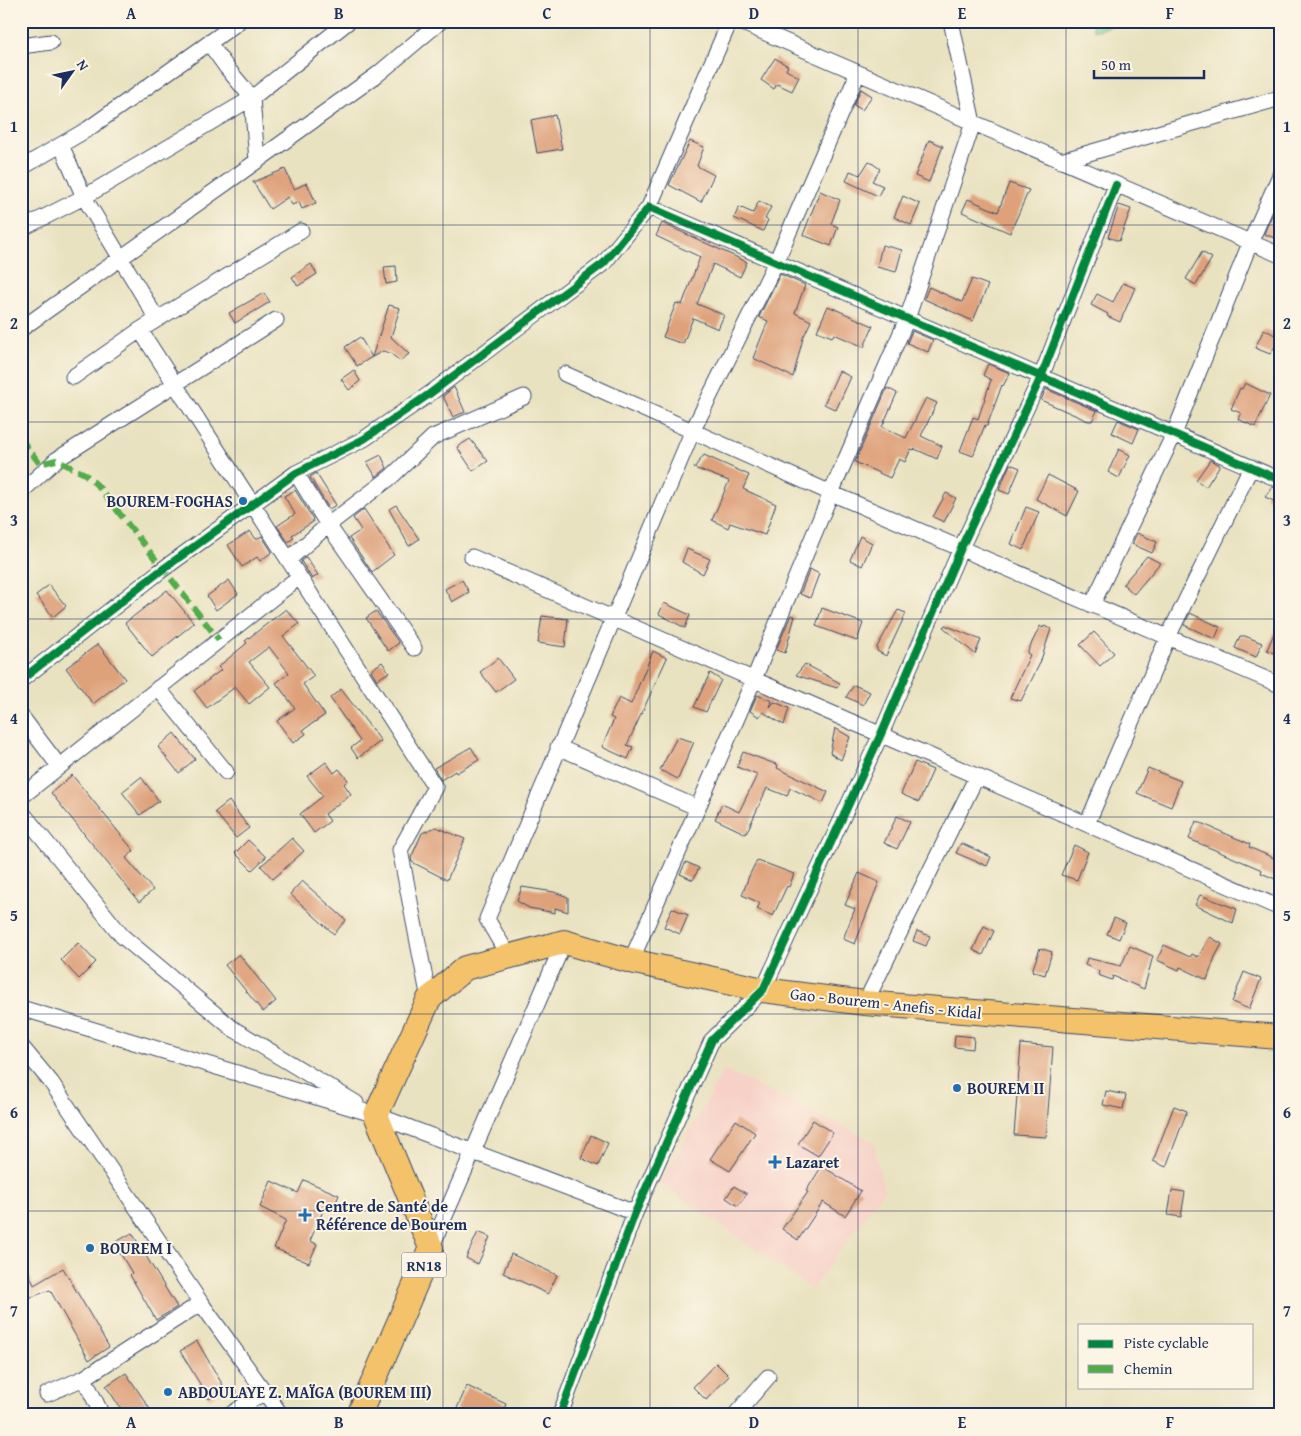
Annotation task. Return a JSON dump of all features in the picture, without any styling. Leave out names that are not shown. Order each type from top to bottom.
[{"type":"main road","points":[[376,1114],[429,998],[465,968],[564,942]]},
{"type":"main road","name":"Gao - Bourem - Anefis - Kidal","points":[[564,942],[632,961],[763,990],[865,1003],[1280,1037]]},
{"type":"main road","name":"RN18","points":[[359,1415],[431,1248],[376,1114]]},
{"type":"street","points":[[21,229],[84,197],[252,98],[349,21]]},
{"type":"street","points":[[21,329],[378,74],[441,21]]},
{"type":"street","points":[[21,680],[159,572],[296,473],[364,439],[428,395],[604,263],[648,207],[730,21]]},
{"type":"street","points":[[738,21],[1280,256]]},
{"type":"street","points":[[632,961],[754,679],[831,493],[908,319],[973,123],[952,21]]},
{"type":"street","points":[[21,168],[88,129],[237,23]]},
{"type":"street","points":[[21,46],[51,42]]},
{"type":"street","points":[[209,43],[252,98],[257,161]]},
{"type":"street","points":[[509,957],[487,919],[693,430],[776,262],[858,73]]},
{"type":"street","points":[[1061,161],[1280,98]]},
{"type":"street","points":[[61,144],[84,197],[157,320]]},
{"type":"street","points":[[1092,605],[1174,434],[1250,243],[1280,175]]},
{"type":"street","points":[[560,1415],[636,1213],[712,1040],[763,990],[881,734],[961,548],[1041,377],[1116,185]]},
{"type":"street","points":[[648,207],[1280,480]]},
{"type":"street","points":[[73,377],[140,330],[301,231]]},
{"type":"street","points":[[21,492],[56,460],[276,320]]},
{"type":"street","points":[[140,330],[435,786],[400,850],[429,998]]},
{"type":"street","points":[[565,374],[831,493],[1280,685]]},
{"type":"street","points":[[288,560],[328,525],[391,478],[433,437],[524,397]]},
{"type":"street","points":[[1088,824],[1168,637],[1251,467]]},
{"type":"street","points":[[296,473],[328,525],[414,648]]},
{"type":"street","points":[[472,557],[1280,908]]},
{"type":"street","points":[[21,797],[299,577]]},
{"type":"street","points":[[158,688],[226,772]]},
{"type":"street","points":[[21,716],[59,766]]},
{"type":"street","points":[[558,747],[698,808]]},
{"type":"street","points":[[865,1003],[977,776]]},
{"type":"street","points":[[21,811],[122,936],[232,1028],[376,1114]]},
{"type":"street","points":[[431,1248],[564,942]]},
{"type":"street","points":[[21,1008],[376,1114],[636,1213]]},
{"type":"street","points":[[21,1046],[50,1082],[201,1303],[281,1415]]},
{"type":"street","points":[[47,1394],[84,1378],[201,1303]]},
{"type":"street","points":[[84,1378],[102,1415]]},
{"type":"street","points":[[734,1415],[768,1378]]},
{"type":"street","points":[[230,1415],[264,1392]]},
{"type":"shaded area","name":"Lazaret","points":[[724,1070],[873,1141],[884,1190],[812,1289],[660,1183]]},
{"type":"green space","points":[[1091,21],[1128,21],[1094,31]]},
{"type":"building","points":[[775,58],[788,66],[786,70],[799,77],[792,91],[777,84],[774,89],[761,80]]},
{"type":"building","points":[[861,89],[872,96],[862,110],[854,105]]},
{"type":"building","points":[[555,115],[562,149],[537,153],[531,120]]},
{"type":"building","points":[[929,140],[943,146],[929,182],[915,176]]},
{"type":"building","points":[[690,141],[704,147],[697,166],[714,175],[701,202],[669,185]]},
{"type":"building","points":[[869,161],[880,169],[872,181],[883,186],[878,196],[846,181],[850,171],[860,175]]},
{"type":"building","points":[[285,169],[294,189],[307,183],[316,203],[302,209],[299,202],[292,205],[288,197],[270,209],[253,182]]},
{"type":"building","points":[[1009,183],[1029,190],[1010,233],[962,212],[968,199],[998,212]]},
{"type":"building","points":[[820,191],[840,200],[831,224],[838,227],[831,246],[803,235]]},
{"type":"building","points":[[903,196],[920,204],[911,225],[894,217]]},
{"type":"building","points":[[759,201],[771,207],[765,219],[768,220],[763,231],[734,218],[739,207],[753,213]]},
{"type":"building","points":[[1119,205],[1131,209],[1119,241],[1108,237]]},
{"type":"building","points":[[1272,215],[1280,218],[1280,240],[1264,234]]},
{"type":"building","points":[[662,223],[747,262],[740,277],[713,264],[697,304],[724,315],[718,329],[693,318],[683,344],[663,337],[676,303],[682,305],[700,257],[656,236]]},
{"type":"building","points":[[882,245],[902,250],[896,272],[877,267]]},
{"type":"building","points":[[1202,252],[1212,258],[1196,285],[1186,279]]},
{"type":"building","points":[[311,264],[317,274],[298,286],[292,277]]},
{"type":"building","points":[[396,266],[397,282],[386,284],[384,267]]},
{"type":"building","points":[[780,274],[805,285],[795,313],[811,321],[803,338],[793,377],[753,358],[768,321],[759,317]]},
{"type":"building","points":[[972,279],[988,285],[973,321],[924,299],[929,287],[962,302]]},
{"type":"building","points":[[1123,283],[1135,288],[1120,322],[1091,305],[1097,294],[1113,302]]},
{"type":"building","points":[[264,293],[270,302],[235,323],[229,313]]},
{"type":"building","points":[[389,305],[400,308],[391,337],[409,354],[400,361],[390,353],[383,351],[372,357]]},
{"type":"building","points":[[828,306],[873,326],[864,347],[834,334],[832,337],[817,331]]},
{"type":"building","points":[[1264,329],[1280,338],[1270,354],[1255,348]]},
{"type":"building","points":[[912,331],[933,340],[928,352],[907,343]]},
{"type":"building","points":[[360,337],[372,357],[357,366],[345,347]]},
{"type":"building","points":[[988,364],[1010,373],[1002,385],[987,426],[985,425],[973,456],[960,451],[973,417],[978,419],[991,380],[983,375]]},
{"type":"building","points":[[354,370],[360,381],[349,390],[341,379]]},
{"type":"building","points":[[839,371],[851,377],[836,410],[824,404]]},
{"type":"building","points":[[1245,383],[1270,395],[1255,427],[1238,419],[1241,413],[1231,409],[1240,388],[1242,389]]},
{"type":"building","points":[[454,387],[465,412],[453,417],[443,396]]},
{"type":"building","points":[[887,388],[897,393],[882,427],[906,438],[926,398],[937,403],[921,436],[942,446],[937,459],[911,449],[905,462],[899,459],[890,478],[855,462]]},
{"type":"building","points":[[1046,389],[1097,411],[1092,421],[1088,421],[1041,400]]},
{"type":"building","points":[[1118,420],[1139,429],[1133,443],[1112,433]]},
{"type":"building","points":[[470,439],[488,461],[473,471],[457,447]]},
{"type":"building","points":[[1119,449],[1130,455],[1119,478],[1108,472]]},
{"type":"building","points":[[381,455],[387,468],[376,477],[367,462]]},
{"type":"building","points":[[704,455],[749,475],[743,489],[776,504],[765,535],[730,523],[728,528],[712,520],[729,481],[694,468]]},
{"type":"building","points":[[1210,460],[1220,465],[1206,487],[1196,480]]},
{"type":"building","points":[[1010,464],[1020,468],[1009,494],[999,490]]},
{"type":"building","points":[[316,473],[336,505],[329,509],[310,477]]},
{"type":"building","points":[[1048,475],[1079,491],[1067,516],[1036,499]]},
{"type":"building","points":[[1272,487],[1280,489],[1280,504],[1265,497]]},
{"type":"building","points":[[295,490],[313,522],[292,535],[294,538],[288,542],[277,526],[295,514],[284,496]]},
{"type":"building","points":[[946,493],[956,498],[944,522],[933,517]]},
{"type":"building","points":[[396,505],[419,539],[409,546],[389,509]]},
{"type":"building","points":[[1026,507],[1039,512],[1023,550],[1011,544]]},
{"type":"building","points":[[364,509],[394,555],[372,572],[349,538],[361,530],[353,518]]},
{"type":"building","points":[[250,531],[256,539],[262,536],[272,552],[260,561],[257,557],[242,567],[228,545]]},
{"type":"building","points":[[1137,533],[1157,542],[1152,553],[1132,544]]},
{"type":"building","points":[[860,536],[872,543],[862,566],[850,560]]},
{"type":"building","points":[[687,549],[710,559],[703,574],[682,562]]},
{"type":"building","points":[[1147,556],[1160,563],[1134,594],[1123,584]]},
{"type":"building","points":[[306,557],[318,575],[312,579],[301,561]]},
{"type":"building","points":[[810,569],[819,574],[810,598],[800,594]]},
{"type":"building","points":[[229,580],[238,594],[216,610],[207,596]]},
{"type":"building","points":[[462,580],[469,592],[452,602],[445,589]]},
{"type":"building","points":[[49,585],[66,606],[53,617],[36,595]]},
{"type":"building","points":[[167,590],[194,623],[152,657],[125,623]]},
{"type":"building","points":[[664,603],[690,615],[685,628],[659,614]]},
{"type":"building","points":[[822,608],[863,623],[857,641],[816,626]]},
{"type":"building","points":[[286,609],[299,624],[283,636],[314,676],[303,684],[325,715],[303,730],[306,734],[293,743],[277,721],[295,708],[276,683],[289,673],[269,647],[249,662],[270,687],[249,704],[235,687],[207,708],[194,691],[221,670],[218,667],[247,643],[245,641]]},
{"type":"building","points":[[898,610],[906,613],[886,656],[877,651],[877,647]]},
{"type":"building","points":[[376,611],[399,643],[388,651],[366,618]]},
{"type":"building","points":[[1190,613],[1220,627],[1215,639],[1184,625]]},
{"type":"building","points":[[791,615],[795,616],[785,653],[776,650]]},
{"type":"building","points":[[542,616],[568,619],[565,647],[538,643]]},
{"type":"building","points":[[1280,619],[1280,656],[1267,650]]},
{"type":"building","points":[[945,625],[981,640],[975,654],[943,627]]},
{"type":"building","points":[[1040,626],[1051,629],[1040,663],[1021,701],[1010,698],[1030,655],[1027,653]]},
{"type":"building","points":[[1094,632],[1114,653],[1100,666],[1080,645]]},
{"type":"building","points":[[1240,636],[1245,636],[1262,643],[1256,657],[1235,648]]},
{"type":"building","points":[[98,644],[125,679],[93,704],[66,668]]},
{"type":"building","points":[[653,651],[667,658],[627,745],[633,747],[628,759],[602,747],[614,719],[610,717],[619,698],[631,704]]},
{"type":"building","points":[[498,658],[514,679],[496,692],[480,672]]},
{"type":"building","points":[[382,662],[389,672],[377,680],[371,670]]},
{"type":"building","points":[[805,664],[840,683],[837,688],[796,675]]},
{"type":"building","points":[[710,673],[721,680],[706,712],[694,707]]},
{"type":"building","points":[[854,685],[870,692],[863,705],[846,697]]},
{"type":"building","points":[[341,689],[381,741],[358,758],[351,748],[360,741],[330,698]]},
{"type":"building","points":[[757,695],[772,701],[770,707],[774,702],[789,708],[784,725],[763,712],[759,717],[750,711]]},
{"type":"building","points":[[835,728],[850,737],[841,760],[830,753]]},
{"type":"building","points":[[174,733],[195,759],[179,773],[158,747]]},
{"type":"building","points":[[677,737],[694,742],[678,779],[660,770]]},
{"type":"building","points":[[471,747],[479,760],[441,780],[434,768]]},
{"type":"building","points":[[743,752],[778,765],[777,768],[828,792],[823,803],[790,788],[787,796],[767,788],[746,834],[715,819],[722,804],[739,812],[757,775],[737,767]]},
{"type":"building","points":[[326,762],[334,773],[339,769],[348,780],[344,784],[351,794],[325,814],[330,821],[314,833],[300,814],[323,796],[307,776]]},
{"type":"building","points":[[915,762],[933,770],[919,802],[901,794]]},
{"type":"building","points":[[1148,768],[1181,781],[1171,807],[1137,793]]},
{"type":"building","points":[[72,775],[134,851],[126,858],[153,890],[139,902],[51,793]]},
{"type":"building","points":[[141,777],[159,801],[140,815],[122,792]]},
{"type":"building","points":[[229,801],[249,828],[236,838],[215,812]]},
{"type":"building","points":[[897,816],[910,822],[897,849],[884,843]]},
{"type":"building","points":[[1196,821],[1250,844],[1249,847],[1280,861],[1280,881],[1261,873],[1262,870],[1189,839]]},
{"type":"building","points":[[436,827],[465,839],[447,880],[412,862],[411,858],[422,833]]},
{"type":"building","points":[[292,838],[304,851],[273,879],[261,866]]},
{"type":"building","points":[[248,840],[266,857],[252,870],[235,853]]},
{"type":"building","points":[[961,843],[991,857],[987,866],[956,853]]},
{"type":"building","points":[[1074,845],[1088,852],[1077,880],[1061,875]]},
{"type":"building","points":[[757,860],[794,874],[773,916],[757,909],[760,903],[742,895]]},
{"type":"building","points":[[686,862],[699,868],[693,880],[680,874]]},
{"type":"building","points":[[859,873],[879,882],[855,944],[843,939],[855,909],[845,905]]},
{"type":"building","points":[[302,881],[346,920],[334,934],[290,894]]},
{"type":"building","points":[[522,887],[554,892],[568,897],[568,912],[555,908],[555,913],[529,908],[517,901]]},
{"type":"building","points":[[1200,895],[1237,909],[1233,923],[1195,905]]},
{"type":"building","points":[[672,908],[688,915],[680,934],[664,927]]},
{"type":"building","points":[[1114,918],[1126,923],[1119,939],[1107,934]]},
{"type":"building","points":[[984,926],[994,931],[983,955],[973,950]]},
{"type":"building","points":[[917,931],[930,936],[926,946],[913,941]]},
{"type":"building","points":[[1210,937],[1222,944],[1207,980],[1180,967],[1179,970],[1157,960],[1164,945],[1190,957],[1192,954],[1198,957]]},
{"type":"building","points":[[78,943],[96,962],[79,979],[61,960]]},
{"type":"building","points":[[1130,946],[1153,956],[1144,989],[1113,976],[1112,980],[1098,975],[1099,971],[1085,965],[1087,958],[1121,966]]},
{"type":"building","points":[[1040,948],[1052,952],[1045,975],[1032,971]]},
{"type":"building","points":[[239,954],[276,1001],[263,1012],[225,965]]},
{"type":"building","points":[[1244,972],[1261,979],[1249,1009],[1232,1002]]},
{"type":"building","points":[[955,1035],[974,1037],[973,1049],[954,1047]]},
{"type":"building","points":[[1021,1044],[1053,1047],[1046,1137],[1014,1135]]},
{"type":"building","points":[[1106,1091],[1126,1095],[1123,1109],[1103,1105]]},
{"type":"building","points":[[1174,1106],[1187,1111],[1166,1167],[1153,1161]]},
{"type":"building","points":[[736,1120],[755,1133],[730,1171],[710,1159]]},
{"type":"building","points":[[813,1120],[833,1133],[818,1156],[798,1144]]},
{"type":"building","points":[[591,1135],[608,1143],[598,1166],[581,1158]]},
{"type":"building","points":[[822,1166],[861,1191],[845,1216],[823,1202],[798,1240],[782,1229],[808,1192],[806,1191]]},
{"type":"building","points":[[304,1180],[339,1195],[333,1209],[325,1206],[310,1241],[317,1244],[309,1263],[274,1248],[286,1220],[260,1207],[271,1181],[298,1193]]},
{"type":"building","points":[[734,1186],[747,1194],[738,1206],[726,1198]]},
{"type":"building","points":[[1172,1190],[1185,1192],[1181,1217],[1168,1215]]},
{"type":"building","points":[[478,1232],[490,1237],[478,1264],[466,1258]]},
{"type":"building","points":[[132,1233],[177,1307],[156,1320],[114,1243]]},
{"type":"building","points":[[511,1254],[557,1275],[548,1294],[503,1273]]},
{"type":"building","points":[[21,1255],[34,1285],[63,1268],[109,1347],[89,1360],[50,1290],[21,1301]]},
{"type":"building","points":[[197,1341],[225,1389],[209,1399],[180,1351]]},
{"type":"building","points":[[716,1363],[729,1376],[706,1400],[693,1387]]},
{"type":"building","points":[[126,1373],[154,1415],[125,1415],[106,1386]]},
{"type":"building","points":[[467,1386],[506,1404],[502,1415],[454,1415]]},
{"type":"marked path","points":[[21,439],[40,464],[56,460],[85,474],[98,486],[219,640]]},
{"type":"cycle path","points":[[560,1415],[635,1213],[712,1040],[763,990],[881,734],[961,548],[1041,377],[1116,185]]},
{"type":"cycle path","points":[[21,680],[159,572],[296,473],[364,439],[428,395],[604,263],[649,207],[1280,480]]},
{"type":"place","name":"BOUREM-FOGHAS","points":[[243,501]]},
{"type":"place","name":"BOUREM II","points":[[957,1088]]},
{"type":"place","name":"Lazaret","points":[[775,1162]]},
{"type":"place","name":"Centre de Santé de Référence de Bourem","points":[[305,1215]]},
{"type":"place","name":"BOUREM I","points":[[90,1248]]},
{"type":"place","name":"ABDOULAYE Z. MAÏGA (BOUREM III)","points":[[168,1392]]}]
